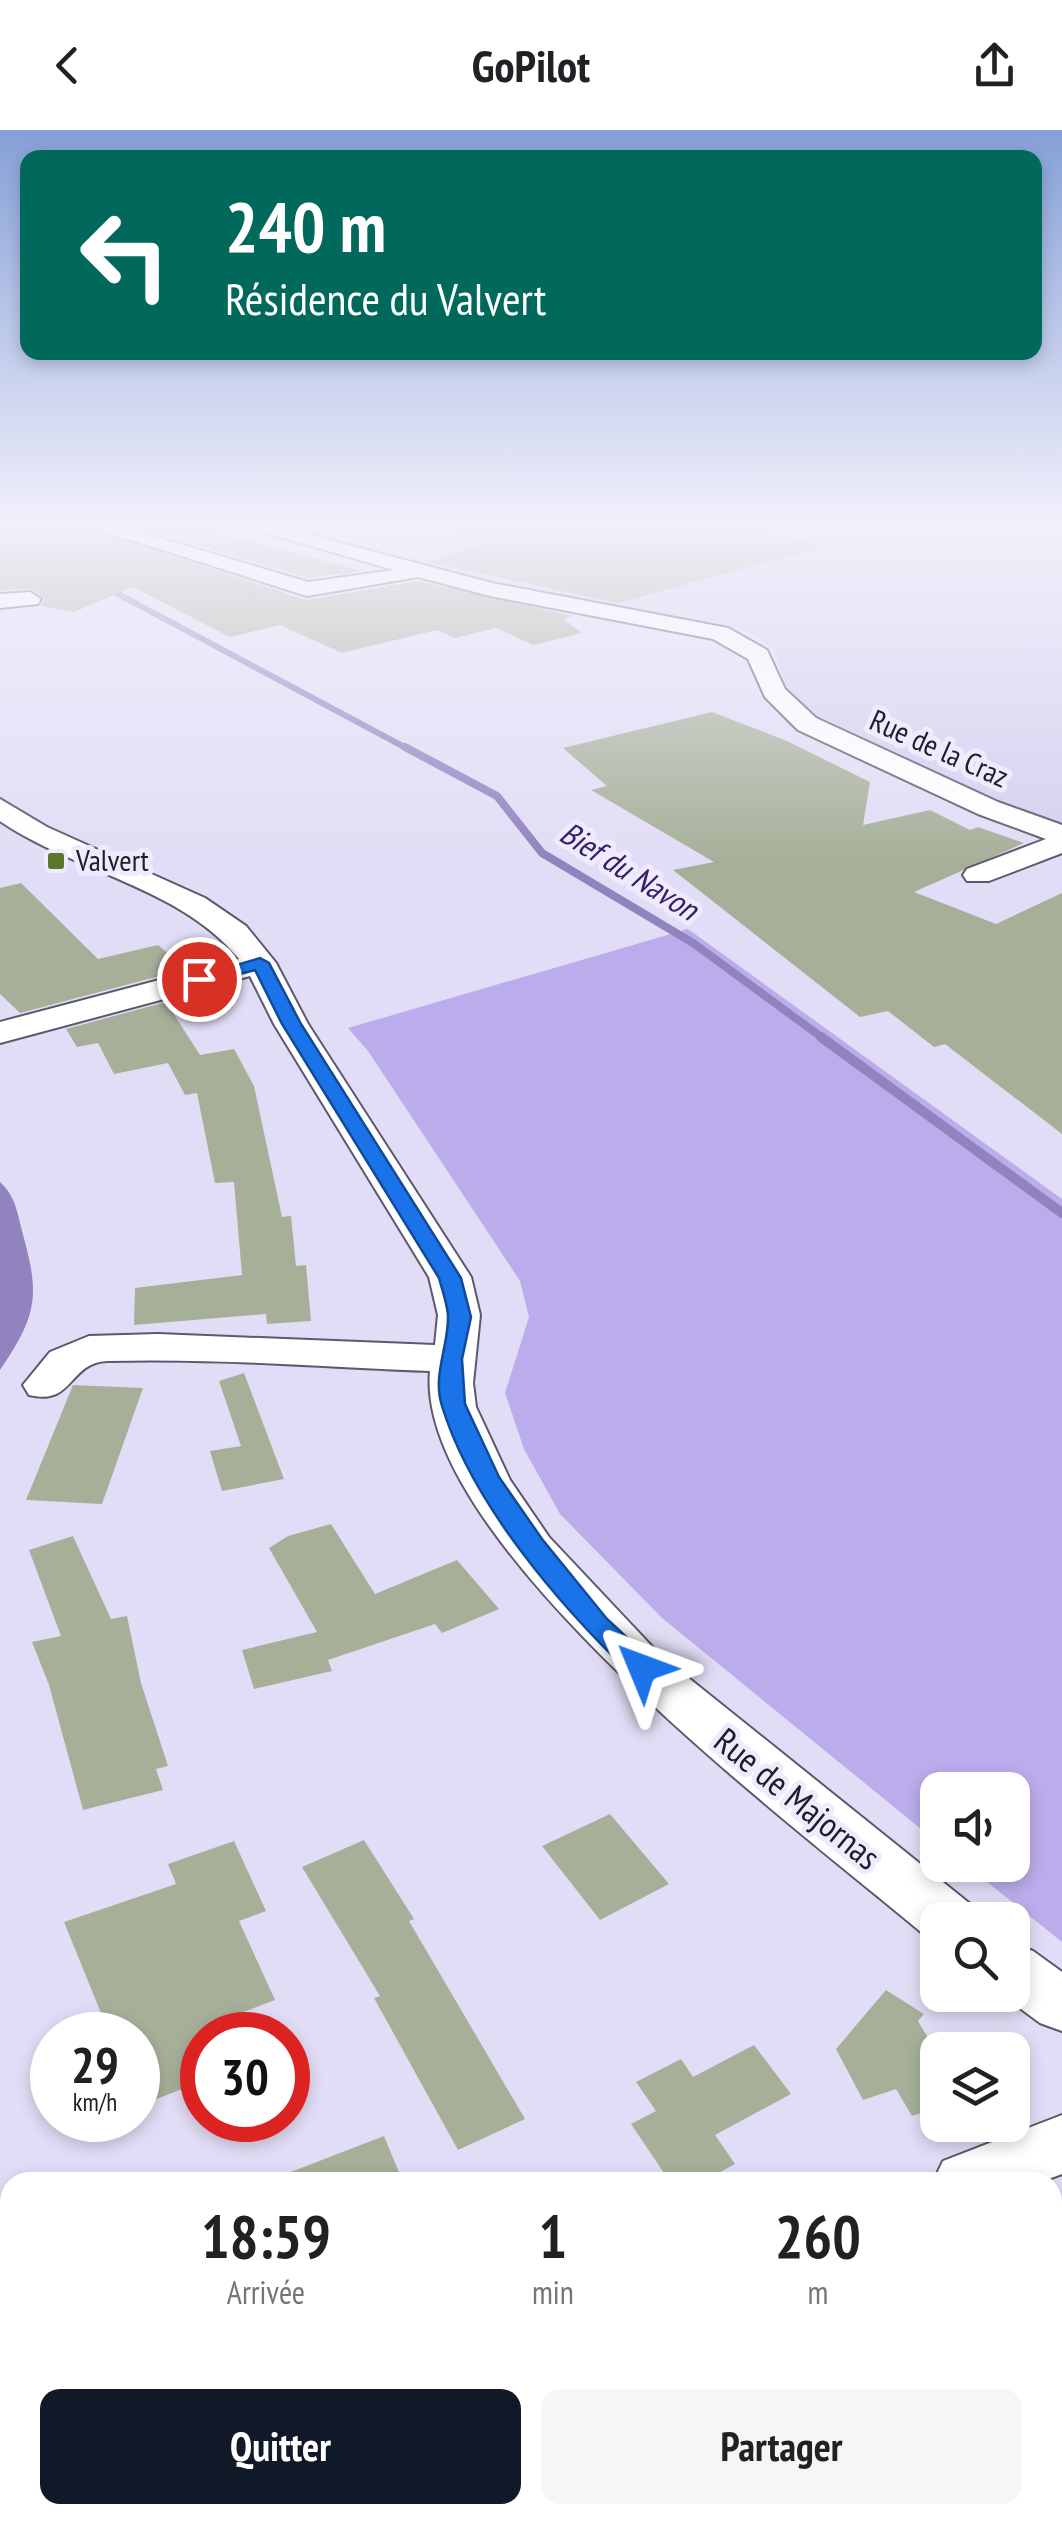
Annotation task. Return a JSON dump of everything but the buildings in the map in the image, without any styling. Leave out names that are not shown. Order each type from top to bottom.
[{"type":"street","name":"Rue de la Craz","points":[[725,637],[742,642],[758,655],[764,675],[785,707],[808,724],[962,797],[1062,834]]},
{"type":"street","name":"Rue de Majornas","points":[[0,808],[38,833],[194,906],[235,933],[260,963],[292,1024],[450,1278],[459,1317],[450,1359],[453,1404],[487,1478],[532,1546],[597,1625],[715,1733],[926,1902]]},
{"type":"street","points":[[978,874],[1062,843]]},
{"type":"street","points":[[0,1033],[260,963]]},
{"type":"street","points":[[45,1385],[65,1361],[89,1350],[158,1348],[450,1359]]},
{"type":"street","points":[[1030,1981],[1062,2004]]},
{"type":"street","points":[[991,2172],[1062,2144]]},
{"type":"shaded area","points":[[757,637],[1062,637],[1062,824],[967,790],[817,717],[790,696],[773,649]]},
{"type":"shaded area","points":[[688,929],[1062,1199],[1062,1942],[1030,1916],[1030,1902],[1012,1902],[987,1882],[1030,1882],[1030,1772],[920,1772],[920,1828],[662,1618],[560,1514],[524,1449],[505,1393],[529,1317],[520,1281],[368,1051],[348,1028]]},
{"type":"shaded area","points":[[0,1182],[17,1210],[33,1288],[22,1334],[0,1370]]},
{"type":"waterway","name":"Bief du Navon","points":[[198,637],[410,750]]},
{"type":"waterway","name":"Bief du Navon","points":[[405,747],[497,796],[542,853],[693,943],[824,1039]]},
{"type":"waterway","name":"Bief du Navon","points":[[821,1037],[1062,1213]]},
{"type":"place","name":"Valvert","points":[[56,861]]},
{"type":"route","points":[[199,979],[260,963],[292,1024],[450,1278],[459,1317],[450,1359],[453,1404],[487,1478],[532,1546],[597,1625],[642,1668]]}]
